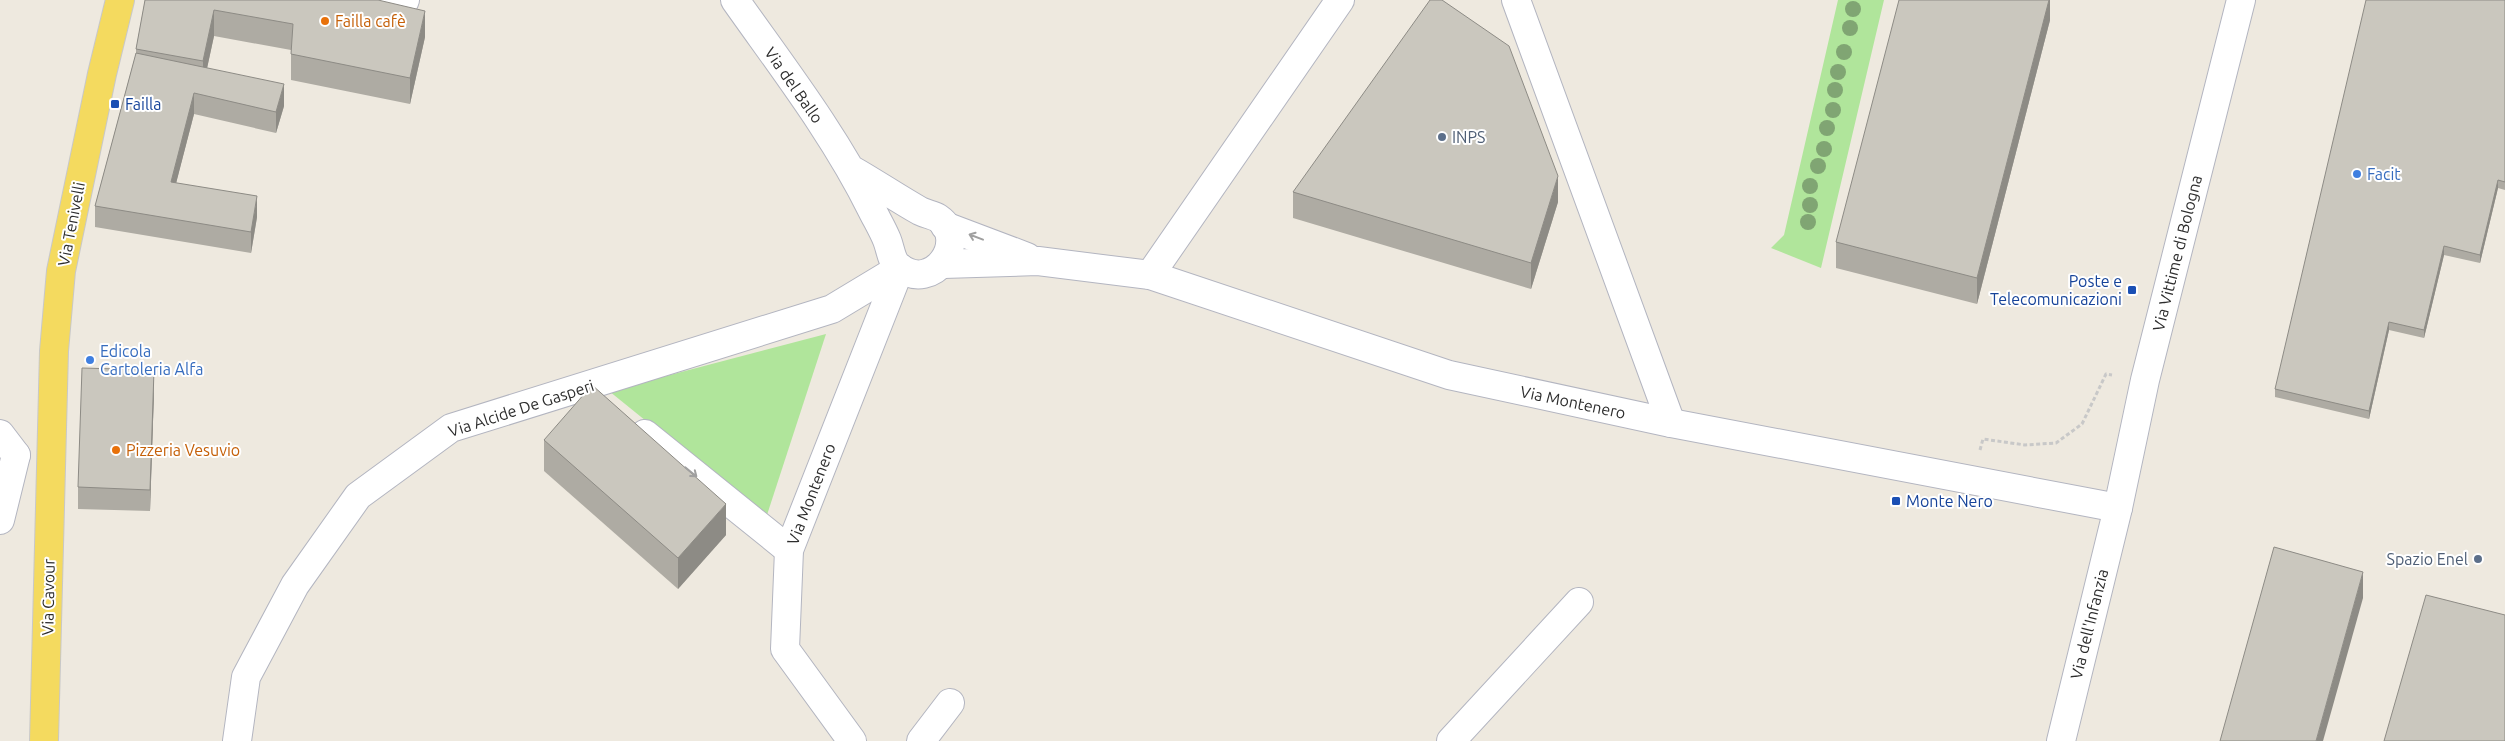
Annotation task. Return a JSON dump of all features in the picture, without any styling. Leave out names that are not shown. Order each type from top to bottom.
[{"type":"main road","name":"Via Tenivelli","points":[[51,453],[54,351],[61,271],[102,74],[120,0]]},
{"type":"main road","name":"Via Cavour","points":[[44,741],[51,453]]},
{"type":"street","points":[[388,0],[402,4],[405,0]]},
{"type":"street","points":[[1150,275],[1340,0]]},
{"type":"street","points":[[1516,0],[1671,423]]},
{"type":"street","name":"Via Vittime di Bologna","points":[[2118,508],[2145,380],[2241,0]]},
{"type":"street","name":"Via del Ballo","points":[[734,1],[852,170],[888,241]]},
{"type":"street","name":"Via Montenero","points":[[852,170],[934,219],[1038,261]]},
{"type":"street","points":[[906,215],[934,219],[950,238],[949,251],[943,264],[932,272],[918,275],[900,268],[891,256],[888,241],[894,225],[906,215]]},
{"type":"street","name":"Via Montenero","points":[[943,264],[1038,261],[1150,275],[1449,375],[1671,423],[2118,508]]},
{"type":"street","name":"Via Montenero","points":[[852,741],[785,649],[789,550],[900,268]]},
{"type":"street","name":"Via Alcide De Gasperi","points":[[238,741],[246,677],[295,584],[358,496],[451,428],[832,310],[900,268]]},
{"type":"street","points":[[585,387],[789,550]]},
{"type":"street","points":[[0,520],[8,444],[51,453]]},
{"type":"street","name":"Via dell'Infanzia","points":[[2061,741],[2118,508]]},
{"type":"street","points":[[1451,741],[1579,602]]},
{"type":"street","points":[[921,741],[950,702]]},
{"type":"path","points":[[1974,481],[1983,439],[2024,445],[2056,443],[2082,424],[2106,374],[2145,380]]},
{"type":"green space","points":[[1838,0],[1884,0],[1821,268],[1771,248],[1784,235]]},
{"type":"green space","points":[[826,334],[766,518],[609,391]]},
{"type":"building","points":[[145,0],[378,0],[425,11],[410,78],[291,54],[293,24],[214,10],[203,61],[136,49]]},
{"type":"building","name":"INPS","points":[[1430,0],[1442,0],[1509,46],[1558,176],[1531,263],[1293,192]]},
{"type":"building","points":[[1899,0],[2049,0],[1977,278],[1836,242]]},
{"type":"building","points":[[2366,0],[2505,0],[2505,182],[2498,180],[2480,255],[2444,246],[2424,330],[2389,322],[2369,411],[2275,389]]},
{"type":"building","points":[[136,53],[284,84],[276,112],[194,93],[171,182],[257,196],[251,232],[95,206]]},
{"type":"building","name":"Pizzeria Vesuvio","points":[[82,368],[154,370],[150,490],[78,487]]},
{"type":"building","points":[[592,385],[726,504],[678,558],[544,440]]},
{"type":"building","points":[[2274,547],[2363,572],[2316,741],[2220,741]]},
{"type":"building","points":[[2426,595],[2505,615],[2505,741],[2384,741]]},
{"type":"place","name":"Failla cafè","points":[[325,21]]},
{"type":"place","name":"Failla","points":[[115,104]]},
{"type":"place","name":"INPS","points":[[1442,137]]},
{"type":"place","name":"Facit","points":[[2357,174]]},
{"type":"place","name":"Poste e Telecomunicazioni","points":[[2132,290]]},
{"type":"place","name":"Edicola Cartoleria Alfa","points":[[90,360]]},
{"type":"place","name":"Pizzeria Vesuvio","points":[[116,450]]},
{"type":"place","name":"Monte Nero","points":[[1896,501]]},
{"type":"place","name":"Spazio Enel","points":[[2478,559]]}]
